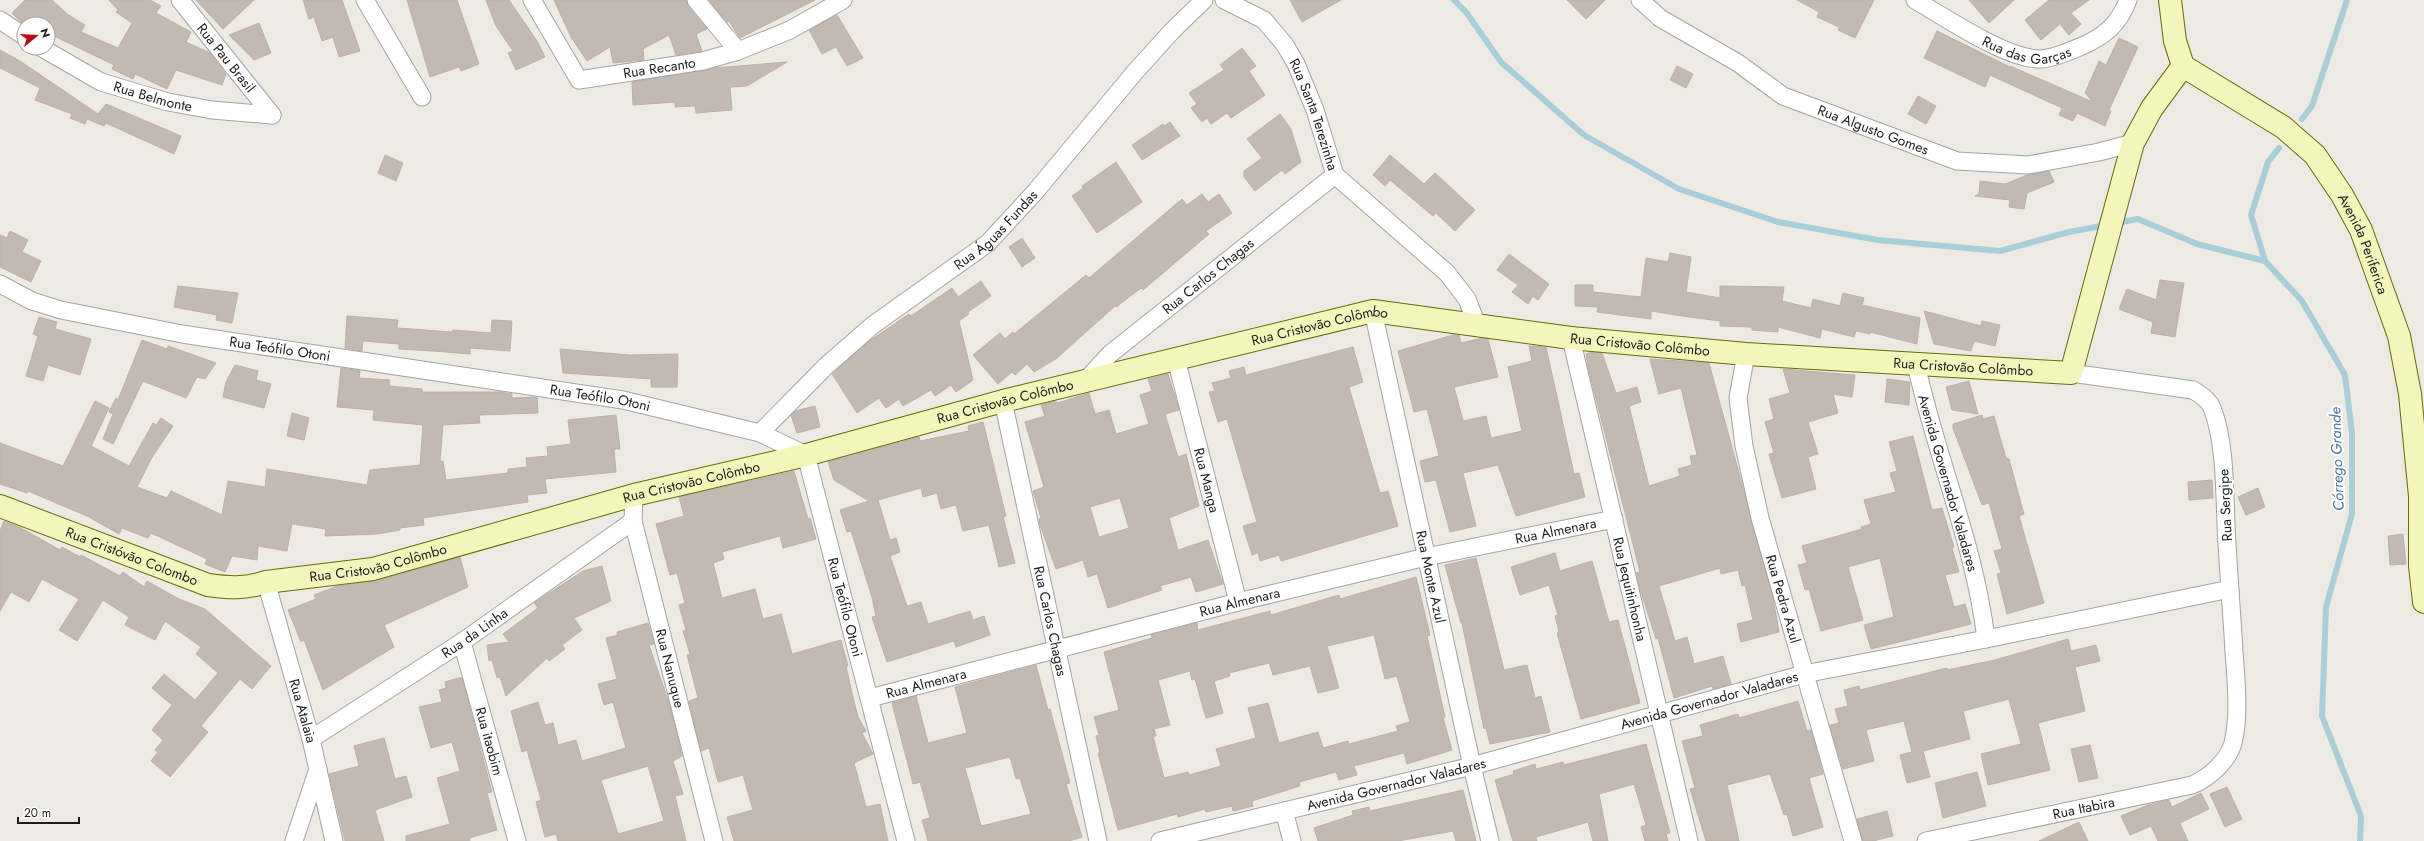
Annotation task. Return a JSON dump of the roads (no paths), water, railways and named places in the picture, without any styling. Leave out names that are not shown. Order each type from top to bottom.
[{"type":"street","name":"Rua Pau Brasil","points":[[180,0],[272,115]]},
{"type":"street","points":[[365,0],[422,97]]},
{"type":"street","name":"Rua Recanto","points":[[532,0],[579,80],[703,61],[738,51],[790,30],[843,0]]},
{"type":"street","points":[[696,0],[738,51]]},
{"type":"street","name":"Rua Águas Fundas","points":[[760,433],[826,366],[873,325],[988,243],[1035,192],[1135,72],[1172,31],[1204,0]]},
{"type":"street","name":"Rua Santa Terezinha","points":[[1224,0],[1264,20],[1285,45],[1296,64],[1315,110],[1335,175],[1447,273],[1467,299],[1477,325]]},
{"type":"street","name":"Rua Algusto Gomes","points":[[1640,0],[1660,18],[1738,63],[1783,96],[1957,161],[2028,165],[2099,152],[2133,143]]},
{"type":"street","name":"Rua das Garças","points":[[1914,0],[2008,52],[2041,59],[2066,53],[2096,40],[2118,22],[2128,0]]},
{"type":"street","points":[[2071,373],[2133,143],[2152,108],[2183,66],[2174,41],[2170,0]]},
{"type":"street","points":[[0,20],[16,31]]},
{"type":"street","name":"Rua Belmonte","points":[[56,56],[102,82],[168,102],[212,110],[272,115]]},
{"type":"street","name":"Avenida Periferica","points":[[2183,66],[2283,127],[2315,155],[2342,195],[2361,230],[2398,336],[2410,394],[2420,496],[2420,566],[2424,602]]},
{"type":"street","name":"Rua Carlos Chagas","points":[[1085,381],[1110,354],[1335,175]]},
{"type":"street","name":"Rua Teófilo Otoni","points":[[0,284],[32,301],[61,310],[139,326],[623,400],[760,433],[806,455],[906,841]]},
{"type":"street","name":"Rua Cristovão Colômbo","points":[[266,582],[373,569],[634,495],[806,455],[1003,401],[1373,311],[1571,338],[1746,354],[2071,373]]},
{"type":"street","name":"Rua Monte Azul","points":[[1373,311],[1472,766],[1490,841]]},
{"type":"street","name":"Rua Jequitinhonha","points":[[1571,338],[1689,841]]},
{"type":"street","name":"Rua Pedra Azul","points":[[1746,354],[1738,398],[1744,446],[1760,518],[1853,841]]},
{"type":"street","name":"Rua Manga","points":[[1176,359],[1238,602]]},
{"type":"street","name":"Avenida Governador Valadares","points":[[1160,841],[1472,766],[1804,674],[1986,639],[1973,567],[1926,409],[1916,364]]},
{"type":"street","name":"Rua Sergipe","points":[[2071,373],[2193,390],[2203,396],[2212,407],[2223,469],[2236,680],[2236,722],[2229,752]]},
{"type":"street","name":"Rua Carlos Chagas","points":[[1003,401],[1098,841]]},
{"type":"street","name":"Rua Nanuque","points":[[634,495],[634,521],[714,841]]},
{"type":"street","name":"Rua Cristóvão Colombo","points":[[0,506],[208,585],[233,589],[266,582]]},
{"type":"street","name":"Rua Almenara","points":[[870,698],[1056,648],[1238,602],[1426,557],[1614,519]]},
{"type":"street","name":"Rua da Linha","points":[[311,739],[462,642],[634,521]]},
{"type":"street","name":"Rua Atalaia","points":[[266,582],[311,739],[334,841]]},
{"type":"street","points":[[1986,639],[2230,589]]},
{"type":"street","name":"Rua itaobim","points":[[462,642],[517,841]]},
{"type":"street","name":"Rua Itabira","points":[[1926,841],[2192,785],[2204,780],[2229,752]]},
{"type":"street","points":[[294,841],[318,768]]},
{"type":"street","points":[[1284,811],[1292,841]]},
{"type":"waterway","points":[[1454,0],[1466,12],[1501,62],[1584,135],[1679,189],[1778,222],[1878,240],[2000,251],[2069,232],[2107,225]]},
{"type":"waterway","name":"Córrego Grande","points":[[2302,119],[2312,106],[2347,0]]},
{"type":"waterway","name":"Córrego Grande","points":[[2279,148],[2268,162],[2251,215],[2265,261],[2302,301],[2345,375],[2352,434],[2352,514],[2326,607],[2322,716],[2361,816],[2360,841]]},
{"type":"waterway","points":[[2116,223],[2138,219],[2197,244],[2265,261]]}]
